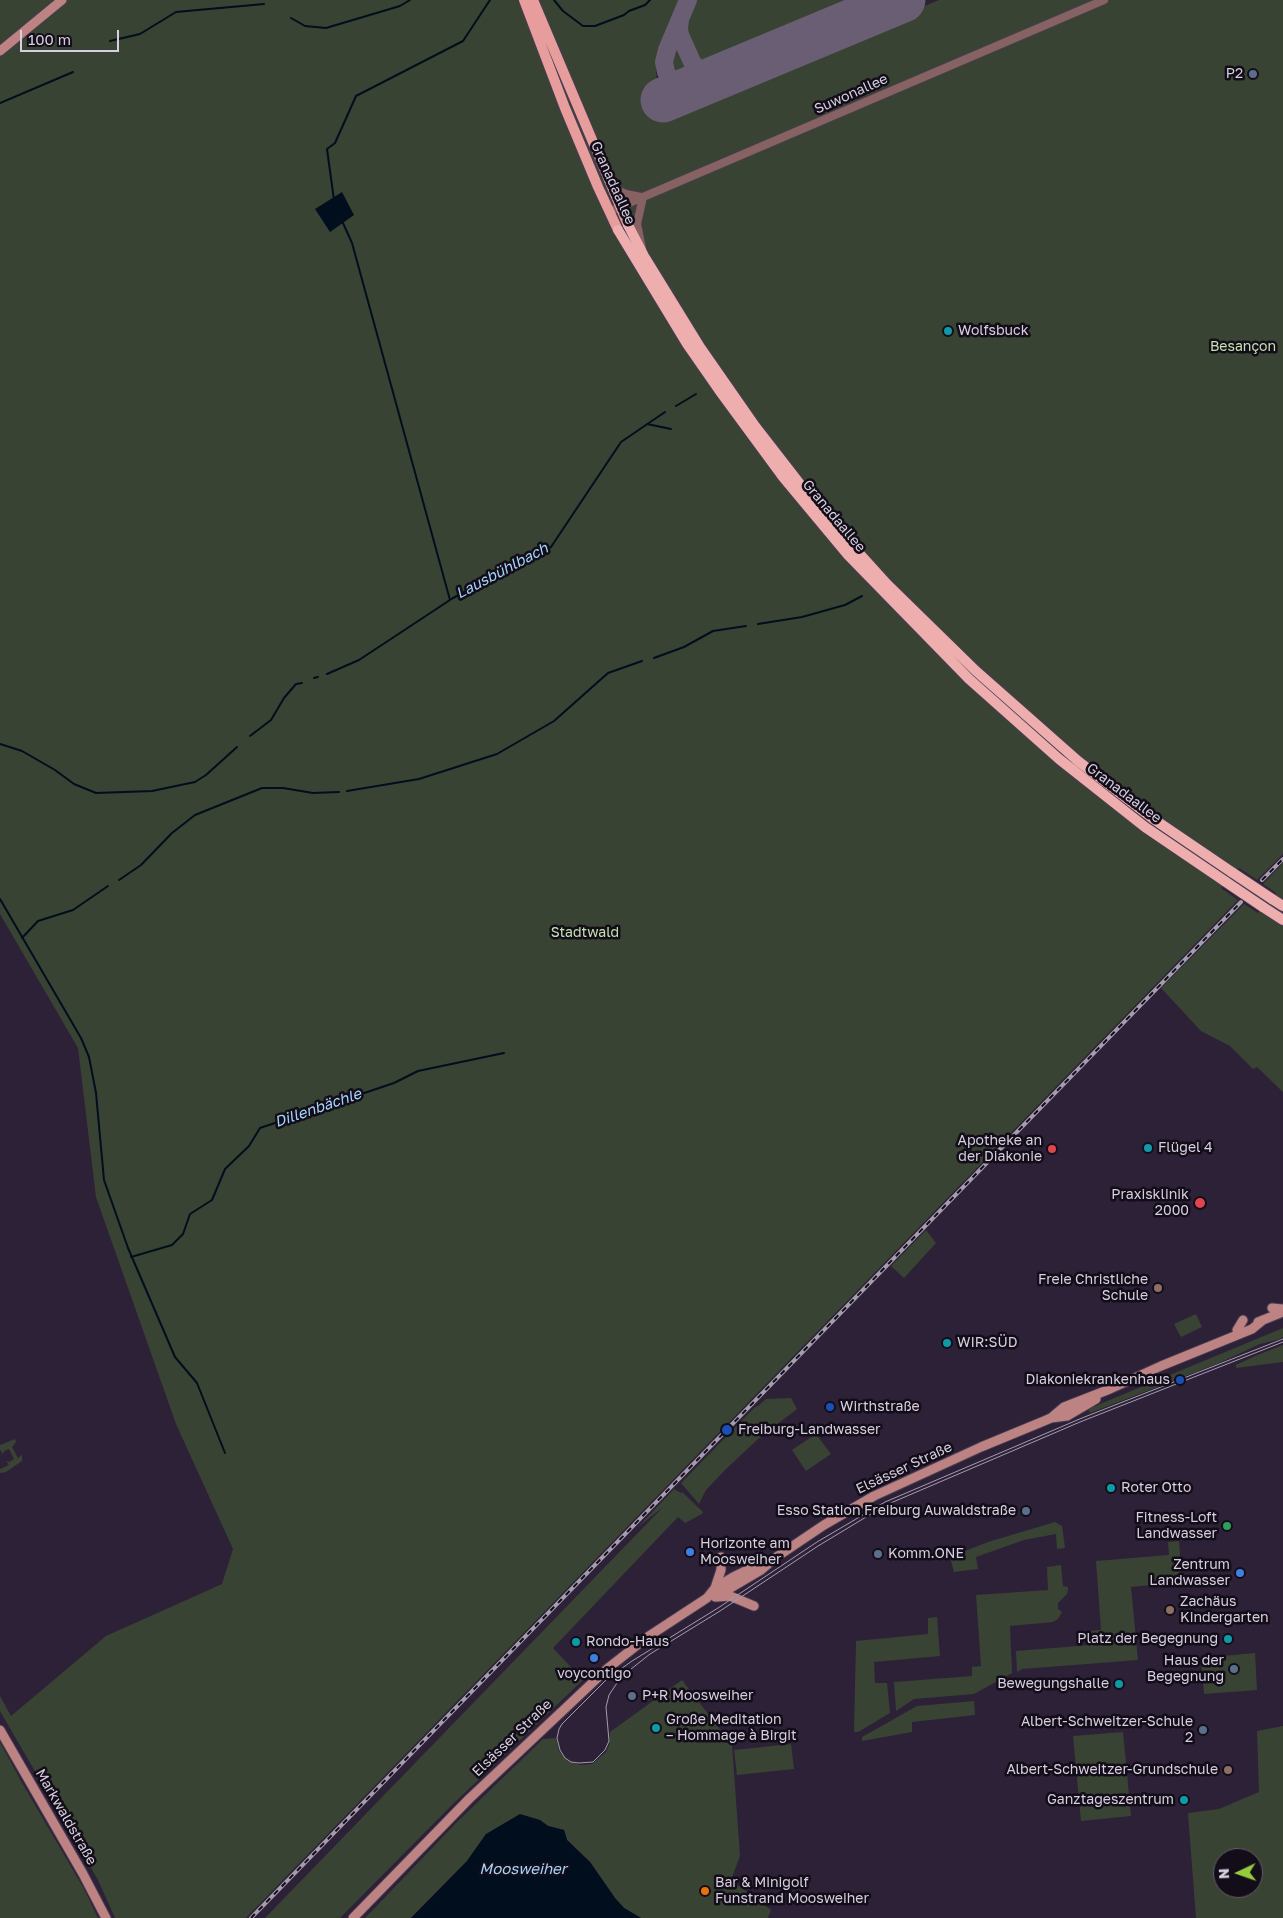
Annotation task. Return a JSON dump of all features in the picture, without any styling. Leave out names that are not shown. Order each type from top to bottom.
[{"type":"highway","name":"Granadaallee","points":[[623,227],[642,252],[700,347],[756,426],[821,511],[887,584],[976,670],[1078,761],[1152,818],[1283,906]]},
{"type":"highway","name":"Granadaallee","points":[[623,227],[683,337],[719,390],[783,477],[848,555],[969,679],[1059,759],[1145,827],[1283,920]]},
{"type":"main road","points":[[0,51],[62,0]]},
{"type":"main road","name":"Granadaallee","points":[[524,0],[565,108],[609,212],[623,227]]},
{"type":"main road","name":"Granadaallee","points":[[533,0],[619,207],[623,227]]},
{"type":"main road","points":[[1272,1308],[1283,1310]]},
{"type":"main road","name":"Elsässer Straße","points":[[1225,1340],[1237,1330],[1283,1310]]},
{"type":"main road","points":[[1237,1330],[1243,1320]]},
{"type":"main road","name":"Elsässer Straße","points":[[353,1918],[468,1799],[581,1693],[637,1644],[740,1578],[761,1570],[775,1558],[824,1525],[874,1496],[981,1447],[1051,1418],[1064,1407],[1110,1390],[1252,1329],[1263,1320]]},
{"type":"main road","points":[[721,1557],[721,1570],[712,1595],[730,1596],[754,1606]]},
{"type":"main road","name":"Markwaldstraße","points":[[0,1730],[83,1874],[106,1918]]},
{"type":"street","name":"Suwonallee","points":[[609,212],[1104,0]]},
{"type":"street","points":[[611,188],[626,194],[643,197],[637,224],[642,242],[642,252]]},
{"type":"green space","name":"Stadtwald","points":[[0,0],[518,0],[537,44],[538,0],[683,0],[656,68],[657,88],[668,114],[939,0],[1283,0],[1283,854],[1257,880],[1239,868],[1221,888],[1238,900],[246,1918],[115,1918],[98,1880],[0,1711],[0,1696],[11,1716],[106,1636],[222,1584],[233,1549],[176,1424],[96,1197],[78,1048],[0,914]]},
{"type":"green space","points":[[692,0],[864,0],[709,66],[694,60],[682,32],[682,22]]},
{"type":"green space","points":[[676,42],[680,44],[690,69],[690,72],[686,75],[675,72],[669,63],[670,52]]},
{"type":"green space","points":[[1283,863],[1283,900],[1263,884]]},
{"type":"green space","points":[[1244,904],[1258,913],[1260,911],[1283,926],[1283,1092],[1257,1067],[1253,1069],[1230,1046],[1201,1031],[1161,988]]},
{"type":"green space","points":[[926,1230],[936,1243],[904,1278],[891,1266]]},
{"type":"green space","points":[[1196,1314],[1202,1327],[1181,1337],[1174,1324]]},
{"type":"green space","points":[[1283,1328],[1283,1337],[1280,1339],[1260,1344],[1219,1363],[1090,1413],[1088,1409]]},
{"type":"green space","points":[[1283,1345],[1283,1362],[1236,1368],[1236,1365]]},
{"type":"green space","points":[[791,1398],[797,1409],[758,1439],[726,1469],[706,1490],[699,1504],[681,1483],[755,1407],[766,1399]]},
{"type":"green space","points":[[816,1434],[831,1454],[806,1471],[792,1450]]},
{"type":"green space","points":[[15,1439],[16,1442],[12,1447],[18,1458],[22,1455],[22,1461],[6,1472],[0,1473],[0,1469],[9,1465],[6,1461],[9,1462],[14,1459],[9,1449],[4,1451],[3,1454],[0,1450],[0,1445]]},
{"type":"green space","points":[[674,1489],[682,1492],[703,1512],[702,1514],[685,1523],[678,1517],[553,1648],[583,1680],[452,1805],[340,1918],[265,1918],[663,1507],[638,1527]]},
{"type":"green space","points":[[1055,1522],[1062,1526],[1065,1548],[1057,1549],[1056,1534],[1024,1540],[976,1557],[978,1569],[954,1572],[951,1561],[955,1555],[988,1542]]},
{"type":"green space","points":[[1179,1541],[1182,1582],[1131,1587],[1138,1660],[1022,1669],[1017,1672],[1016,1651],[1091,1645],[1090,1631],[1101,1630],[1096,1561],[1169,1555],[1168,1542]]},
{"type":"green space","points":[[1061,1565],[1063,1586],[1068,1587],[1068,1589],[1067,1594],[1058,1603],[1058,1609],[1062,1612],[1058,1619],[1053,1622],[1010,1626],[1012,1673],[974,1694],[914,1699],[896,1711],[894,1682],[972,1676],[972,1667],[981,1666],[976,1595],[1048,1590],[1047,1567]]},
{"type":"green space","points":[[937,1617],[940,1656],[874,1662],[875,1683],[887,1683],[890,1713],[858,1732],[854,1732],[856,1641],[928,1634],[928,1618]]},
{"type":"green space","points":[[1255,1653],[1257,1690],[1204,1694],[1201,1658]]},
{"type":"green space","points":[[682,1680],[732,1745],[740,1856],[731,1880],[771,1910],[768,1918],[641,1918],[624,1908],[615,1898],[590,1862],[567,1840],[564,1830],[548,1826],[540,1820],[486,1834],[467,1861],[411,1918],[365,1918],[457,1822],[543,1739],[556,1738],[559,1751],[568,1761],[580,1765],[592,1764],[606,1752],[609,1745],[610,1732]]},
{"type":"green space","points":[[974,1701],[975,1715],[912,1722],[912,1732],[862,1741],[862,1737],[917,1706]]},
{"type":"green space","points":[[1283,1726],[1283,1918],[1196,1918],[1188,1813],[1219,1809],[1259,1792],[1257,1731]]},
{"type":"green space","points":[[1123,1732],[1131,1816],[1081,1821],[1073,1736]]},
{"type":"green space","points":[[0,1742],[84,1889],[98,1918],[0,1918]]},
{"type":"green space","points":[[791,1744],[794,1769],[737,1775],[734,1750]]},
{"type":"water","points":[[342,192],[354,215],[330,232],[315,209]]},
{"type":"water","name":"Moosweiher","points":[[520,1814],[540,1820],[548,1826],[564,1830],[567,1840],[590,1862],[615,1898],[624,1908],[641,1918],[411,1918],[467,1861],[486,1834]]},
{"type":"waterway","points":[[291,18],[305,26],[326,28],[400,6],[410,0]]},
{"type":"waterway","points":[[334,200],[327,149],[335,143],[356,96],[463,41],[490,0]]},
{"type":"waterway","points":[[554,0],[563,11],[583,26],[595,26],[624,15],[645,5],[650,0]]},
{"type":"waterway","points":[[110,41],[140,34],[176,12],[264,4]]},
{"type":"waterway","points":[[0,103],[73,72]]},
{"type":"waterway","points":[[343,223],[352,243],[450,600]]},
{"type":"waterway","name":"Lausbühlbach","points":[[676,406],[696,394]]},
{"type":"waterway","name":"Lausbühlbach","points":[[327,674],[359,660],[453,598],[551,547],[621,442],[665,412]]},
{"type":"waterway","points":[[647,424],[671,429]]},
{"type":"waterway","points":[[758,624],[802,617],[845,605],[862,596]]},
{"type":"waterway","points":[[654,658],[684,647],[713,631],[746,626]]},
{"type":"waterway","points":[[347,791],[419,779],[497,754],[554,721],[608,673],[642,661]]},
{"type":"waterway","name":"Lausbühlbach","points":[[314,678],[318,677]]},
{"type":"waterway","name":"Lausbühlbach","points":[[250,736],[271,720],[284,698],[296,684],[302,683]]},
{"type":"waterway","name":"Lausbühlbach","points":[[0,744],[22,751],[55,770],[74,784],[96,793],[152,791],[195,782],[206,775],[237,747]]},
{"type":"waterway","points":[[119,880],[141,865],[172,833],[195,815],[262,788],[283,788],[313,793],[339,792]]},
{"type":"waterway","points":[[22,938],[38,921],[73,910],[108,886]]},
{"type":"waterway","points":[[0,899],[81,1038],[89,1057],[96,1093],[104,1180],[128,1248],[175,1357],[197,1383],[225,1453]]},
{"type":"waterway","name":"Dillenbächle","points":[[131,1257],[172,1245],[183,1234],[190,1214],[212,1200],[225,1169],[249,1146],[260,1128],[394,1083],[418,1071],[504,1053]]},
{"type":"taxiway","points":[[688,0],[667,50],[664,62],[666,72],[671,80],[678,86],[689,90]]},
{"type":"taxiway","points":[[680,20],[680,35],[693,64],[707,75],[723,76]]},
{"type":"runway","points":[[663,100],[903,0]]},
{"type":"tram line","points":[[1283,1339],[1082,1418],[885,1502],[817,1542],[607,1679],[562,1724],[557,1738],[560,1750],[565,1758],[571,1762],[593,1762],[605,1750],[609,1741],[606,1707],[609,1695],[621,1677],[650,1654],[720,1611],[818,1546],[886,1505],[1080,1422],[1283,1342]]},
{"type":"railway","points":[[1262,880],[1283,859]]},
{"type":"railway","points":[[251,1918],[1241,902]]},
{"type":"place","name":"P2","points":[[1253,74]]},
{"type":"place","name":"Wolfsbuck","points":[[948,331]]},
{"type":"place","name":"Flügel 4","points":[[1148,1148]]},
{"type":"place","name":"Apotheke an der Diakonie","points":[[1052,1149]]},
{"type":"place","name":"Praxisklinik 2000","points":[[1200,1203]]},
{"type":"place","name":"Freie Christliche Schule","points":[[1158,1288]]},
{"type":"place","name":"WIR:SÜD","points":[[947,1343]]},
{"type":"place","name":"Diakoniekrankenhaus","points":[[1180,1380]]},
{"type":"place","name":"Wirthstraße","points":[[830,1407]]},
{"type":"place","name":"Freiburg-Landwasser","points":[[727,1430]]},
{"type":"place","name":"Roter Otto","points":[[1111,1488]]},
{"type":"place","name":"Esso Station Freiburg Auwaldstraße","points":[[1026,1511]]},
{"type":"place","name":"Fitness-Loft Landwasser","points":[[1227,1526]]},
{"type":"place","name":"Horizonte am Moosweiher","points":[[690,1552]]},
{"type":"place","name":"Komm.ONE","points":[[878,1554]]},
{"type":"place","name":"Zentrum Landwasser","points":[[1240,1573]]},
{"type":"place","name":"Zachäus Kindergarten","points":[[1170,1610]]},
{"type":"place","name":"Platz der Begegnung","points":[[1228,1639]]},
{"type":"place","name":"Rondo-Haus","points":[[576,1642]]},
{"type":"place","name":"voycontigo","points":[[594,1658]]},
{"type":"place","name":"Haus der Begegnung","points":[[1234,1669]]},
{"type":"place","name":"Bewegungshalle","points":[[1119,1684]]},
{"type":"place","name":"P+R Moosweiher","points":[[632,1696]]},
{"type":"place","name":"Große Meditation – Hommage à Birgit","points":[[656,1728]]},
{"type":"place","name":"Albert-Schweitzer-Schule 2","points":[[1203,1730]]},
{"type":"place","name":"Albert-Schweitzer-Grundschule","points":[[1228,1770]]},
{"type":"place","name":"Ganztageszentrum","points":[[1184,1800]]},
{"type":"place","name":"Bar & Minigolf Funstrand Moosweiher","points":[[705,1891]]},
{"type":"park label","name":"Besançon","points":[[1243,347]]}]
